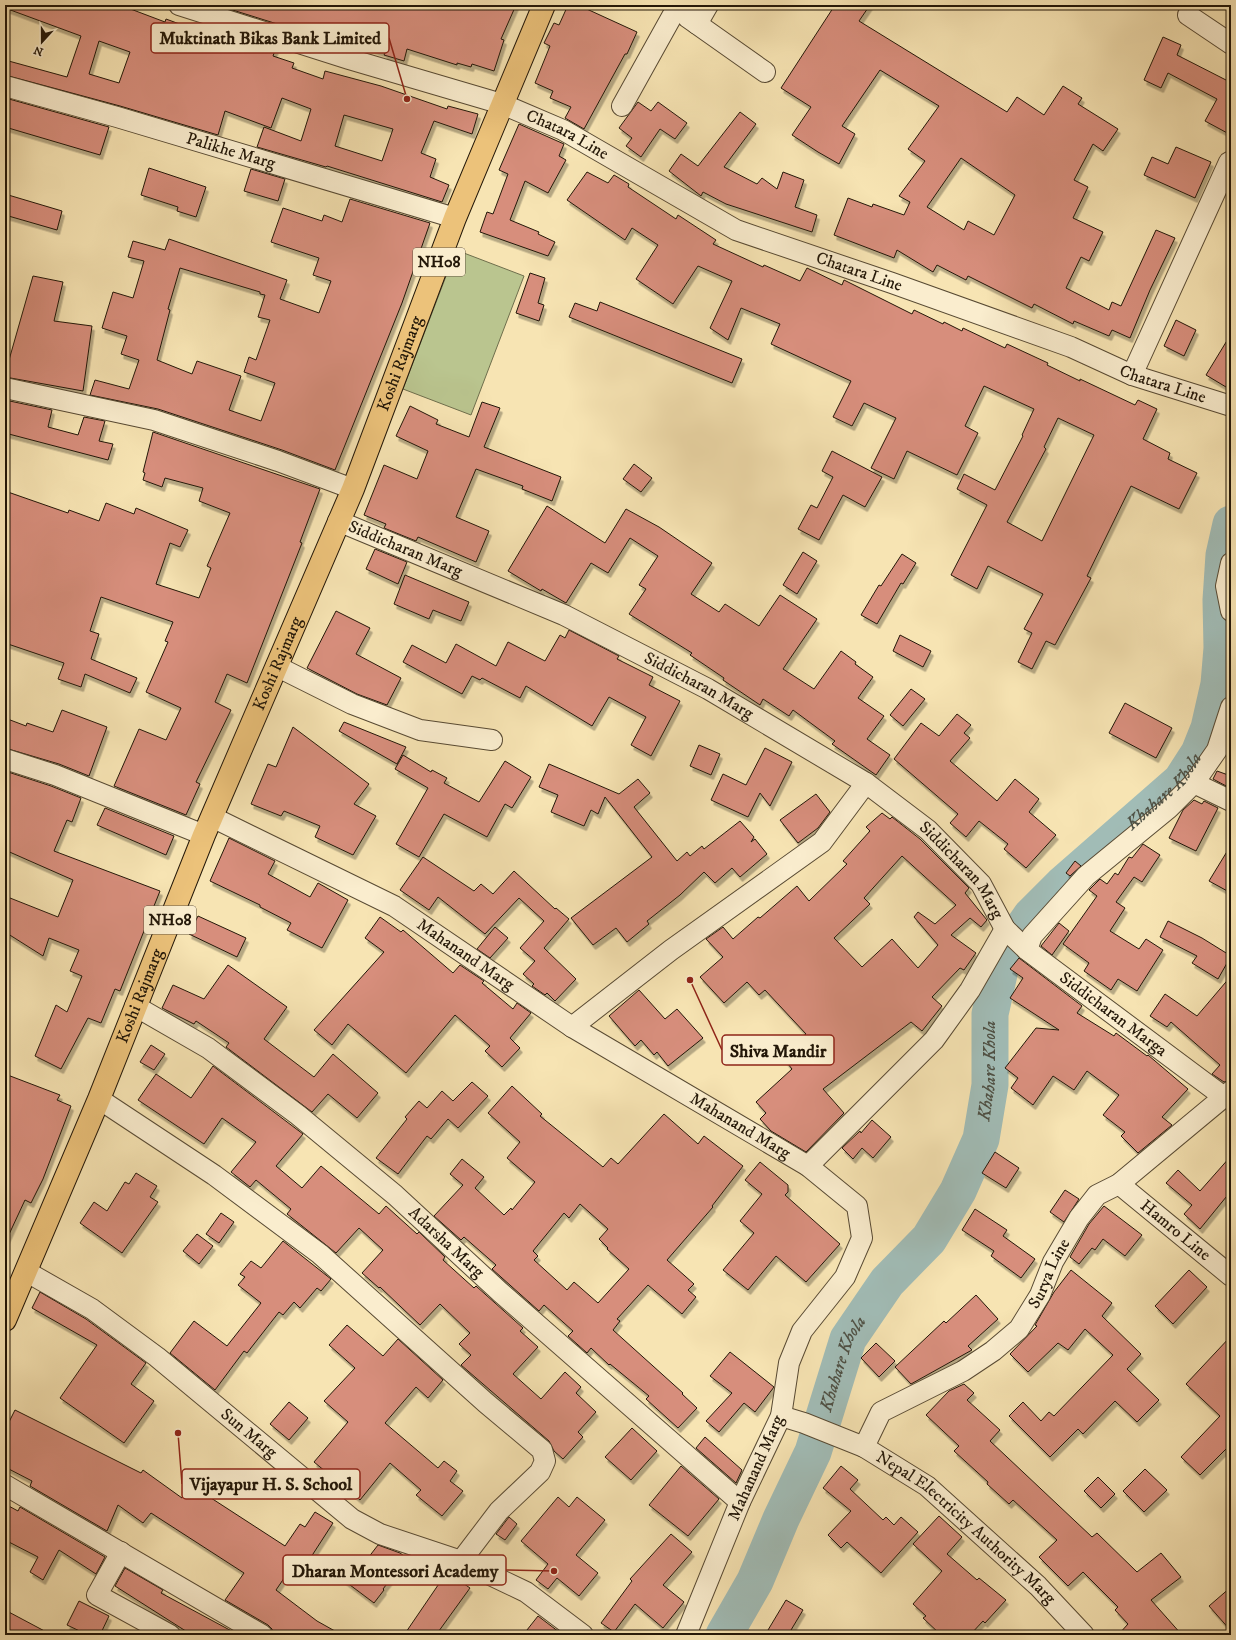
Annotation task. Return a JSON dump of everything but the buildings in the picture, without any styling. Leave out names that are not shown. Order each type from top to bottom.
[{"type":"main road","name":"Koshi Rajmarg","points":[[5,1320],[27,1272],[99,1099],[208,826],[353,489],[455,218],[544,5]]},
{"type":"street","name":"Chatara Line","points":[[178,5],[349,59],[502,104],[563,130],[736,230],[892,283],[1071,347],[1132,375],[1231,406]]},
{"type":"street","points":[[697,24],[708,5]]},
{"type":"street","points":[[622,106],[671,7],[765,72]]},
{"type":"street","points":[[1188,15],[1231,44]]},
{"type":"street","name":"Palikhe Marg","points":[[5,86],[117,117],[455,218]]},
{"type":"street","points":[[1132,375],[1229,162]]},
{"type":"street","points":[[5,388],[154,420],[278,461],[353,489]]},
{"type":"street","name":"Siddicharan Marg","points":[[338,521],[564,615],[708,689],[866,783],[928,830],[981,884],[1005,929]]},
{"type":"street","points":[[1231,563],[1226,586],[1231,611]]},
{"type":"street","points":[[276,666],[352,704],[420,730],[492,740]]},
{"type":"street","points":[[1023,947],[1086,876],[1169,808],[1194,783],[1217,750],[1231,707]]},
{"type":"street","name":"Mahanand Marg","points":[[5,759],[208,826],[394,906],[572,1027],[808,1166],[857,1206],[862,1238],[845,1277],[802,1331],[789,1363],[781,1416],[740,1502],[686,1635]]},
{"type":"street","points":[[572,1027],[671,950],[822,842],[866,783]]},
{"type":"street","points":[[1194,783],[1231,801]]},
{"type":"street","points":[[808,1166],[934,1040],[970,990],[1005,929]]},
{"type":"street","name":"Siddicharan Marga","points":[[1005,929],[1023,947],[1227,1094]]},
{"type":"street","name":"Adarsha Marg","points":[[135,1006],[208,1048],[298,1115],[395,1195],[500,1292],[740,1502]]},
{"type":"street","name":"Surya Line","points":[[864,1447],[881,1412],[963,1371],[993,1351],[1019,1329],[1040,1295],[1053,1262],[1079,1218],[1097,1195],[1119,1184],[1227,1094]]},
{"type":"street","points":[[99,1099],[214,1174],[320,1254],[486,1403],[542,1450],[545,1461],[540,1472],[499,1511],[461,1562]]},
{"type":"street","name":"Hamro Line","points":[[1119,1184],[1231,1276]]},
{"type":"street","name":"Sun Marg","points":[[27,1272],[92,1309],[157,1357],[352,1519],[380,1534],[461,1562],[526,1592],[583,1635]]},
{"type":"street","name":"Nepal Electricity Authority Marg","points":[[781,1416],[804,1423],[864,1447],[927,1486],[1038,1586],[1084,1635]]},
{"type":"street","points":[[5,1484],[262,1635]]},
{"type":"street","points":[[122,1552],[97,1595],[170,1635]]},
{"type":"green space","points":[[456,250],[524,276],[471,415],[403,389]]},
{"type":"waterway","name":"Khahare Khola","points":[[724,1635],[755,1581],[781,1519],[813,1452],[848,1339],[887,1282],[929,1239],[958,1191],[981,1139],[990,1085],[990,1014],[1003,956],[1031,916],[1062,885],[1181,781],[1199,753],[1209,728],[1219,684],[1222,648],[1221,600],[1224,555],[1231,524]]},
{"type":"place","name":"Muktinath Bikas Bank Limited","points":[[407,99]]},
{"type":"place","name":"Shiva Mandir","points":[[690,980]]},
{"type":"place","name":"Vijayapur H. S. School","points":[[178,1433]]},
{"type":"place","name":"Dharan Montessori Academy","points":[[554,1571]]}]
